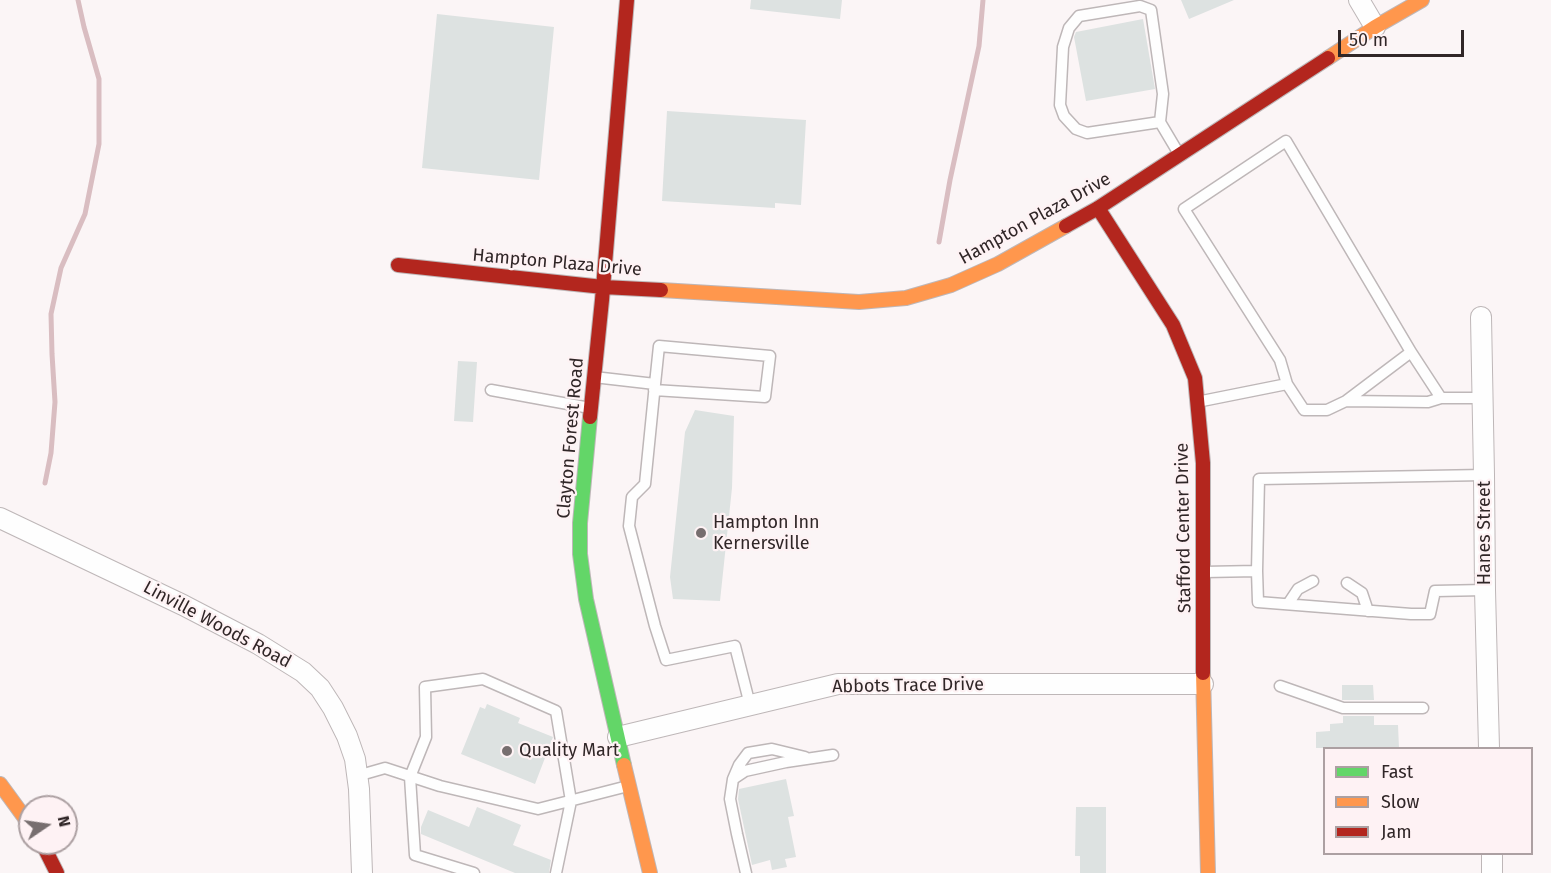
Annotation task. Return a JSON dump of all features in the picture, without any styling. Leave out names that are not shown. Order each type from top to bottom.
[{"type":"main road","name":"Clayton Forest Road","points":[[627,0],[580,523],[580,554],[586,598],[650,873]]},
{"type":"main road","name":"Hampton Plaza Drive","points":[[398,265],[603,287],[859,302],[906,298],[951,285],[998,264],[1098,208],[1375,27],[1422,0]]},
{"type":"main road","name":"Stafford Center Drive","points":[[1098,208],[1173,325],[1195,378],[1203,463],[1203,684],[1208,873]]},
{"type":"main road","points":[[0,784],[18,809]]},
{"type":"main road","points":[[48,855],[57,873]]},
{"type":"street","points":[[1359,0],[1375,27]]},
{"type":"street","name":"Hanes Street","points":[[1481,317],[1489,747]]},
{"type":"street","name":"Linville Woods Road","points":[[0,518],[183,604],[258,644],[303,672],[320,688],[347,736],[354,759],[360,799],[362,873]]},
{"type":"street","name":"Abbots Trace Drive","points":[[618,737],[838,684],[1203,684]]},
{"type":"street","points":[[1492,855],[1492,873]]},
{"type":"lane","points":[[1160,122],[1087,134],[1076,129],[1064,117],[1060,105],[1063,47],[1069,27],[1079,16],[1140,6],[1151,10],[1163,94],[1160,122],[1179,155]]},
{"type":"lane","points":[[1411,352],[1346,401],[1327,410],[1304,410],[1287,384],[1280,360],[1184,209],[1286,141],[1411,352],[1441,398]]},
{"type":"lane","points":[[594,377],[655,387],[765,398],[770,356],[659,346],[655,387],[645,484],[632,497],[629,526],[666,660],[735,646],[750,705]]},
{"type":"lane","points":[[1197,402],[1287,384]]},
{"type":"lane","points":[[491,390],[591,408]]},
{"type":"lane","points":[[1346,401],[1428,402],[1441,398],[1482,398]]},
{"type":"lane","points":[[1484,475],[1259,479],[1257,571],[1258,602],[1430,614],[1435,591],[1485,590]]},
{"type":"lane","points":[[1203,572],[1257,571]]},
{"type":"lane","points":[[1288,604],[1298,589],[1313,581]]},
{"type":"lane","points":[[1347,583],[1362,593],[1368,611]]},
{"type":"lane","points":[[474,873],[415,855],[410,777],[426,737],[426,687],[483,679],[555,711],[571,801],[556,873]]},
{"type":"lane","points":[[1280,686],[1342,708],[1423,708]]},
{"type":"lane","points":[[747,873],[730,799],[733,779],[739,765],[748,753],[772,749],[812,758]]},
{"type":"lane","points":[[733,779],[745,771],[833,755]]},
{"type":"lane","points":[[357,776],[385,768],[440,786],[538,809],[628,786]]},
{"type":"building","points":[[751,0],[842,0],[840,19],[750,9]]},
{"type":"building","points":[[1181,0],[1234,0],[1189,19]]},
{"type":"building","points":[[437,14],[554,27],[539,180],[422,168]]},
{"type":"building","points":[[1143,19],[1155,89],[1086,101],[1074,37],[1076,32]]},
{"type":"building","points":[[667,111],[806,120],[801,205],[775,203],[775,208],[662,201]]},
{"type":"building","points":[[458,361],[477,362],[473,422],[454,421]]},
{"type":"building","name":"Hampton Inn Kernersville","points":[[695,410],[734,416],[732,488],[720,601],[673,599],[670,577],[685,432]]},
{"type":"building","points":[[1342,685],[1373,685],[1374,700],[1342,700]]},
{"type":"building","points":[[487,704],[520,718],[518,723],[553,737],[535,784],[461,754],[480,707],[485,709]]},
{"type":"building","points":[[1343,716],[1374,716],[1374,725],[1398,725],[1399,747],[1316,748],[1316,732],[1330,731],[1330,724],[1343,723]]},
{"type":"building","points":[[786,779],[794,816],[788,817],[796,857],[785,859],[787,867],[772,870],[770,860],[752,865],[738,799],[739,789]]},
{"type":"building","points":[[477,807],[521,825],[513,845],[551,860],[549,873],[515,873],[421,834],[421,827],[428,810],[469,827]]},
{"type":"building","points":[[1076,807],[1106,807],[1106,873],[1080,873],[1080,856],[1075,856]]},
{"type":"waterway","points":[[45,483],[51,453],[55,402],[51,314],[61,268],[85,214],[99,144],[99,79],[78,0]]},
{"type":"waterway","points":[[939,242],[979,46],[983,0]]},
{"type":"traffic: fast","points":[[590,417],[580,523],[580,554],[586,599],[624,765]]},
{"type":"traffic: slow","points":[[1328,58],[1422,0]]},
{"type":"traffic: slow","points":[[661,290],[859,302],[906,298],[951,285],[998,264],[1066,226]]},
{"type":"traffic: slow","points":[[1203,673],[1208,873]]},
{"type":"traffic: slow","points":[[624,765],[650,873]]},
{"type":"traffic: slow","points":[[0,784],[18,809]]},
{"type":"traffic: jam","points":[[590,417],[627,0]]},
{"type":"traffic: jam","points":[[1066,226],[1098,208],[1328,58]]},
{"type":"traffic: jam","points":[[1098,208],[1173,325],[1195,378],[1203,463],[1203,673]]},
{"type":"traffic: jam","points":[[398,265],[603,287],[661,290]]},
{"type":"traffic: jam","points":[[48,855],[57,873]]},
{"type":"place","name":"Hampton Inn Kernersville","points":[[701,533]]},
{"type":"place","name":"Quality Mart","points":[[507,751]]}]
